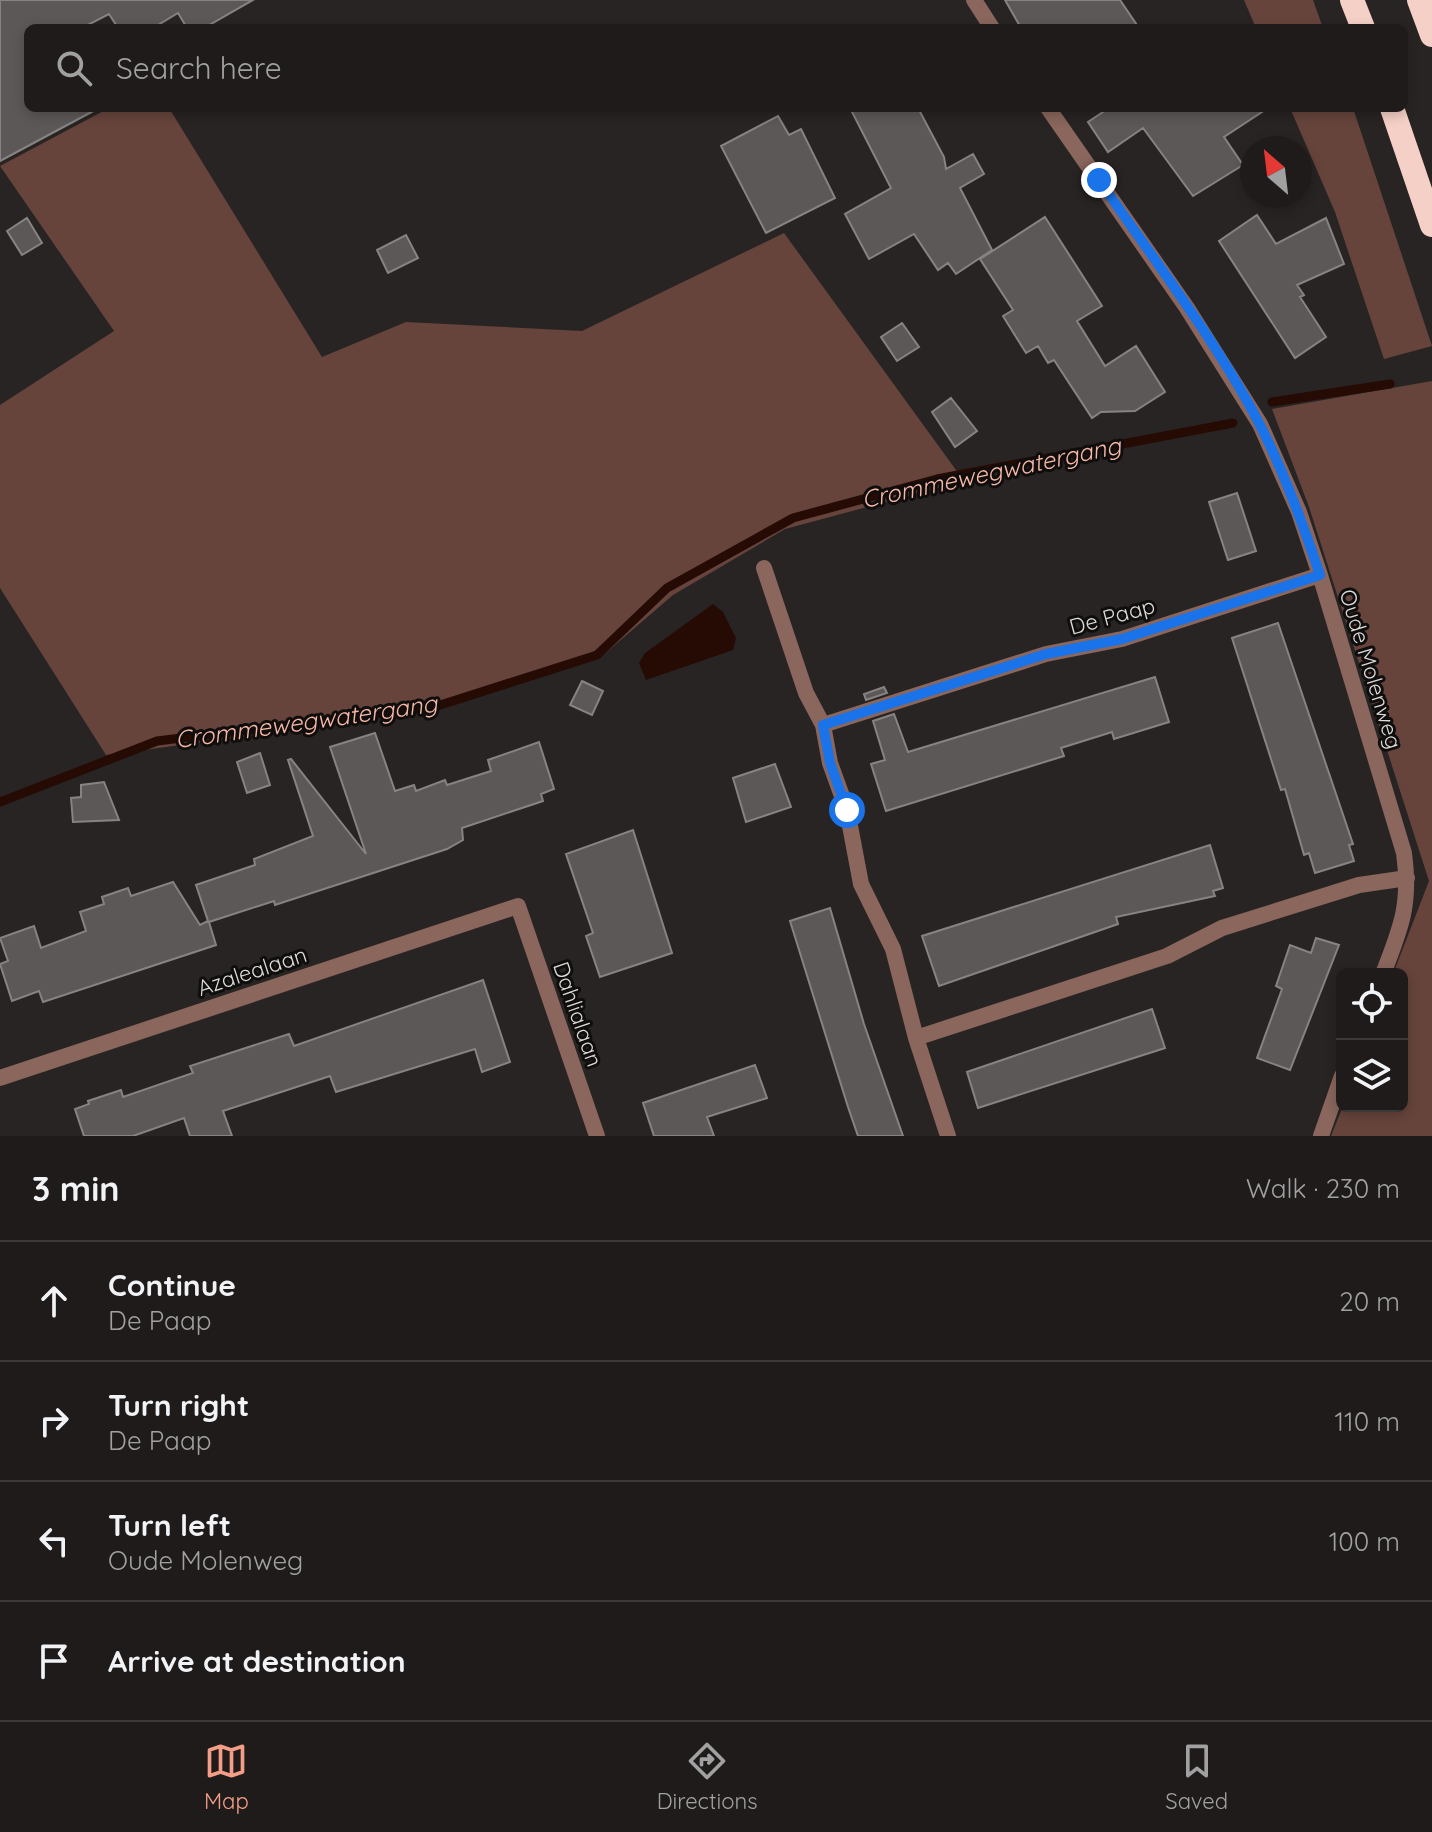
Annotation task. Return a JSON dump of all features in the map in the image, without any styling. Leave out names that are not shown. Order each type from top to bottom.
[{"type":"highway","points":[[1352,0],[1361,24]]},
{"type":"highway","points":[[1419,0],[1432,35]]},
{"type":"highway","points":[[1393,112],[1432,225]]},
{"type":"street","points":[[974,0],[989,24]]},
{"type":"street","name":"Oude Molenweg","points":[[1051,112],[1187,308],[1260,424],[1299,512],[1404,853],[1406,916],[1385,968]]},
{"type":"street","points":[[764,568],[806,693],[823,725],[830,763],[847,810],[861,884],[893,949],[916,1038],[948,1136]]},
{"type":"street","name":"De Paap","points":[[823,725],[1046,654],[1122,639],[1320,575]]},
{"type":"street","points":[[916,1038],[1167,956],[1222,928],[1359,885],[1407,878]]},
{"type":"street","name":"Azalealaan","points":[[0,1078],[518,906]]},
{"type":"street","name":"Dahlialaan","points":[[518,906],[597,1136]]},
{"type":"street","points":[[1321,1136],[1336,1093]]},
{"type":"shaded area","points":[[1244,0],[1313,0],[1322,24],[1254,24]]},
{"type":"shaded area","points":[[101,112],[171,112],[322,357],[406,322],[582,331],[784,233],[964,481],[785,529],[673,595],[602,656],[434,711],[106,755],[0,588],[0,405],[114,331],[0,166]]},
{"type":"shaded area","points":[[1292,112],[1354,112],[1432,346],[1384,359],[1335,212],[1312,159],[1312,136],[1302,136]]},
{"type":"shaded area","points":[[1432,381],[1432,1136],[1331,1136],[1341,1112],[1408,1112],[1408,968],[1395,968],[1429,881],[1309,507],[1272,409]]},
{"type":"shaded area","points":[[713,604],[723,612],[736,638],[733,650],[646,680],[639,663],[645,653]]},
{"type":"building","points":[[0,0],[253,0],[211,24],[185,24],[178,13],[160,24],[115,24],[109,14],[90,24],[24,24],[24,112],[92,112],[0,161]]},
{"type":"building","points":[[1005,0],[1120,0],[1136,24],[1019,24]]},
{"type":"building","points":[[852,112],[920,112],[944,157],[946,169],[973,154],[984,174],[960,188],[992,250],[956,274],[948,263],[938,270],[914,234],[869,259],[845,214],[891,188]]},
{"type":"building","points":[[1103,112],[1262,112],[1224,137],[1240,161],[1240,167],[1193,196],[1143,128],[1108,152],[1088,122]]},
{"type":"building","points":[[778,116],[789,135],[801,129],[835,198],[766,233],[721,146]]},
{"type":"building","points":[[1257,215],[1276,244],[1326,218],[1344,264],[1297,285],[1304,295],[1300,297],[1326,337],[1295,358],[1219,241]]},
{"type":"building","points":[[1045,217],[1102,306],[1077,321],[1105,366],[1136,346],[1165,392],[1135,411],[1101,412],[1092,418],[1054,360],[1048,363],[1038,346],[1026,353],[1003,316],[1013,310],[980,259]]},
{"type":"building","points":[[27,218],[42,243],[22,255],[7,231]]},
{"type":"building","points":[[406,235],[418,258],[388,273],[377,250]]},
{"type":"building","points":[[902,323],[919,347],[897,361],[881,337]]},
{"type":"building","points":[[951,398],[977,431],[955,447],[932,412]]},
{"type":"building","points":[[1237,493],[1256,551],[1228,560],[1209,502]]},
{"type":"building","points":[[1278,623],[1353,844],[1349,845],[1354,861],[1315,873],[1309,853],[1304,855],[1285,789],[1281,790],[1232,638]]},
{"type":"building","points":[[1155,677],[1169,722],[1114,739],[1112,732],[1061,748],[1064,756],[886,811],[871,764],[885,760],[873,721],[894,714],[908,752]]},
{"type":"building","points":[[582,681],[603,691],[592,715],[570,705]]},
{"type":"building","points":[[884,687],[887,693],[866,700],[864,694]]},
{"type":"building","points":[[375,733],[395,791],[414,785],[416,791],[445,780],[447,785],[491,771],[488,760],[539,742],[554,789],[541,794],[543,801],[462,828],[463,840],[447,849],[275,905],[274,901],[209,922],[216,945],[43,1002],[39,991],[12,1001],[0,964],[8,961],[0,938],[34,926],[41,948],[86,931],[80,912],[104,904],[102,897],[128,888],[131,896],[173,882],[200,925],[208,921],[196,885],[255,865],[254,859],[313,836],[288,760],[291,759],[366,854],[330,747]]},
{"type":"building","points":[[260,753],[270,785],[247,793],[237,762]]},
{"type":"building","points":[[775,764],[791,807],[746,822],[733,778]]},
{"type":"building","points":[[104,782],[119,820],[73,822],[71,798],[81,797],[81,785]]},
{"type":"building","points":[[633,830],[672,953],[600,977],[586,936],[593,933],[566,854]]},
{"type":"building","points":[[1210,845],[1223,888],[1213,891],[1215,896],[1116,917],[1118,924],[939,986],[922,936]]},
{"type":"building","points":[[830,908],[864,1024],[903,1136],[858,1136],[848,1107],[790,921]]},
{"type":"building","points":[[1316,938],[1339,945],[1290,1070],[1257,1058],[1282,989],[1276,986],[1290,945],[1311,953]]},
{"type":"building","points":[[483,980],[510,1062],[482,1072],[475,1049],[336,1092],[330,1076],[223,1111],[232,1136],[190,1136],[184,1118],[133,1136],[84,1136],[75,1109],[89,1104],[88,1101],[121,1090],[123,1097],[193,1073],[190,1066],[289,1034],[294,1046]]},
{"type":"building","points":[[1152,1009],[1165,1048],[978,1108],[967,1072]]},
{"type":"building","points":[[755,1065],[767,1098],[707,1117],[714,1136],[654,1136],[643,1103]]},
{"type":"waterway","name":"Crommewegwatergang","points":[[1272,402],[1390,384]]},
{"type":"waterway","name":"Crommewegwatergang","points":[[0,802],[157,741],[434,707],[597,655],[667,588],[793,518],[937,479],[1233,423]]},
{"type":"route","points":[[847,810],[830,763],[823,725],[1046,654],[1086,649],[1122,639],[1320,575],[1299,512],[1260,424],[1187,308],[1099,180]]}]
